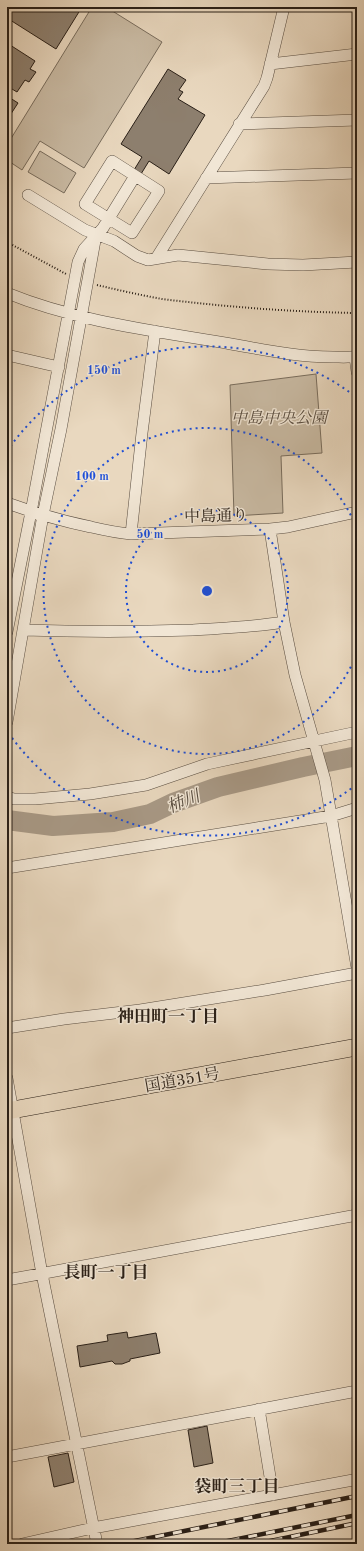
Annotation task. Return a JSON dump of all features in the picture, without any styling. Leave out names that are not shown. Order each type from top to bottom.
[{"type":"highway","name":"国道351号","points":[[10,1110],[357,1047]]},
{"type":"street","points":[[157,257],[264,86],[284,7]]},
{"type":"street","points":[[270,64],[357,54]]},
{"type":"street","points":[[239,124],[357,120]]},
{"type":"street","points":[[112,162],[135,176],[158,191],[132,234],[85,204],[112,162]]},
{"type":"street","points":[[206,178],[357,173]]},
{"type":"street","points":[[7,632],[78,262],[84,250],[108,219],[135,176]]},
{"type":"street","points":[[28,196],[85,230],[114,241],[137,256],[148,260],[157,257],[178,255],[268,264],[303,265],[357,262]]},
{"type":"street","points":[[7,722],[43,515],[61,429],[96,235]]},
{"type":"street","points":[[7,293],[36,305],[81,317],[155,331],[281,353],[312,357],[356,357],[357,372]]},
{"type":"street","points":[[131,534],[155,331]]},
{"type":"street","points":[[7,355],[59,367]]},
{"type":"street","name":"中島通り","points":[[7,503],[31,512],[118,533],[131,534],[270,529],[357,512]]},
{"type":"street","points":[[270,529],[284,622],[295,676],[325,780],[331,816],[352,911],[357,968]]},
{"type":"street","points":[[23,630],[112,632],[184,630],[254,627],[284,622]]},
{"type":"street","points":[[7,797],[14,799],[35,799],[90,794],[140,786],[207,764],[314,745],[357,732]]},
{"type":"street","points":[[7,868],[331,816],[357,808]]},
{"type":"street","points":[[7,1028],[64,1019],[140,1010],[265,990],[357,973]]},
{"type":"street","points":[[7,1078],[10,1110],[97,1544]]},
{"type":"street","points":[[7,1280],[357,1215]]},
{"type":"street","points":[[7,1456],[357,1392]]},
{"type":"street","points":[[259,1409],[274,1495]]},
{"type":"street","points":[[22,1544],[93,1528],[353,1480]]},
{"type":"path","points":[[7,242],[64,273],[75,275]]},
{"type":"path","points":[[88,284],[161,298],[237,307],[309,312],[357,313]]},
{"type":"green space","points":[[92,7],[106,7],[162,42],[84,168],[40,141],[22,170],[7,160],[7,145]]},
{"type":"green space","points":[[40,151],[76,173],[64,193],[28,172]]},
{"type":"green space","name":"中島中央公園","points":[[316,374],[322,453],[281,456],[283,513],[234,516],[230,385]]},
{"type":"building","points":[[7,7],[82,7],[56,49],[7,18]]},
{"type":"building","points":[[7,43],[35,61],[30,69],[36,72],[29,82],[25,80],[17,92],[7,86]]},
{"type":"building","points":[[168,69],[186,80],[179,90],[183,92],[178,99],[205,115],[169,174],[149,161],[141,174],[134,170],[142,157],[121,144]]},
{"type":"building","points":[[7,96],[18,103],[7,120]]},
{"type":"building","points":[[127,1332],[128,1338],[156,1333],[160,1353],[130,1359],[130,1361],[122,1364],[115,1364],[112,1361],[80,1367],[77,1346],[108,1341],[107,1335]]},
{"type":"building","points":[[207,1426],[213,1463],[194,1467],[188,1430]]},
{"type":"building","points":[[68,1453],[74,1482],[54,1487],[48,1457]]},
{"type":"waterway","name":"柿川","points":[[7,820],[53,826],[113,822],[150,814],[173,803],[218,787],[357,756]]},
{"type":"railway","points":[[120,1544],[357,1496]]},
{"type":"railway","points":[[213,1544],[357,1515]]},
{"type":"railway","points":[[256,1544],[357,1523]]},
{"type":"district","name":"神田町一丁目","points":[[168,1016]]},
{"type":"district","name":"長町一丁目","points":[[106,1272]]},
{"type":"district","name":"袋町三丁目","points":[[237,1486]]}]
